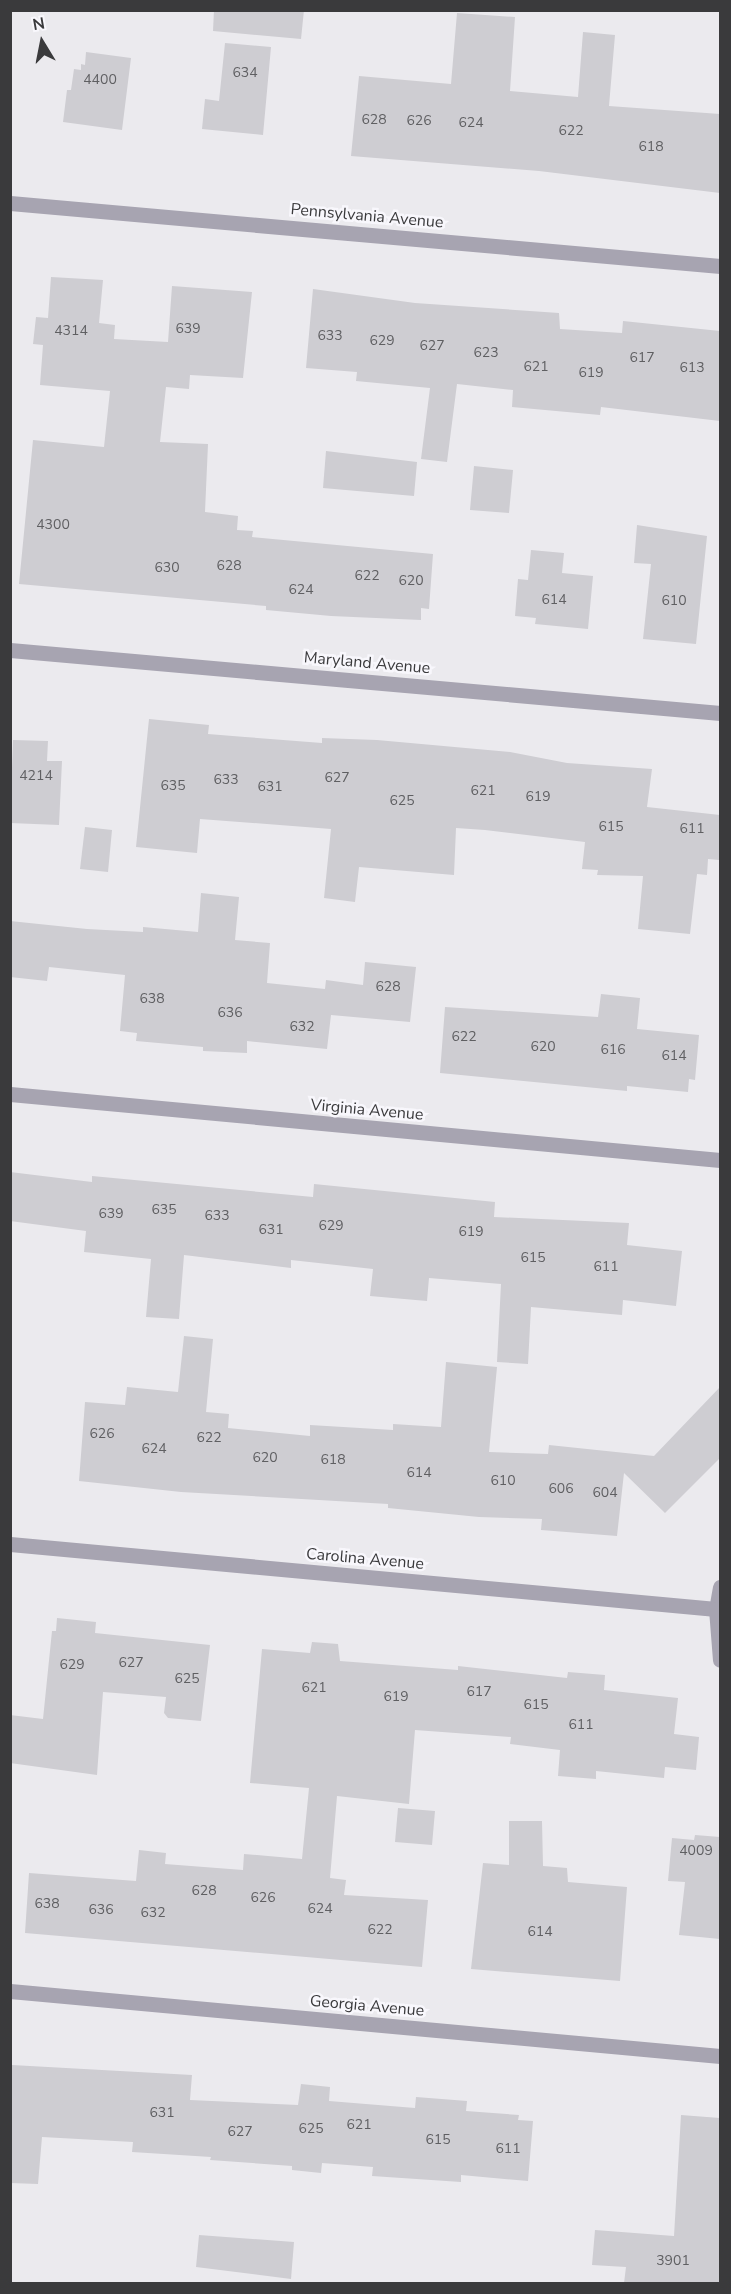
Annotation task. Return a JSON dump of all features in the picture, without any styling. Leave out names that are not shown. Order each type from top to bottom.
[{"type":"street","name":"Pennsylvania Avenue","points":[[10,203],[720,266]]},
{"type":"street","name":"Maryland Avenue","points":[[10,650],[720,713]]},
{"type":"street","name":"Virginia Avenue","points":[[10,1094],[720,1160]]},
{"type":"street","name":"Carolina Avenue","points":[[10,1544],[716,1609]]},
{"type":"street","points":[[720,1587],[716,1609],[720,1660]]},
{"type":"street","name":"Georgia Avenue","points":[[10,1991],[720,2056]]},
{"type":"building","points":[[214,10],[304,10],[301,39],[213,31]]},
{"type":"building","points":[[457,13],[515,17],[510,91],[578,97],[583,32],[615,35],[609,106],[720,114],[720,193],[539,171],[351,156],[359,76],[451,84]]},
{"type":"building","points":[[225,43],[271,47],[263,135],[202,129],[205,99],[219,101]]},
{"type":"building","points":[[86,52],[131,58],[122,130],[63,122],[67,90],[71,90],[74,69],[81,70],[81,64],[85,65]]},
{"type":"building","points":[[51,277],[103,280],[99,323],[115,325],[114,339],[168,342],[172,286],[252,292],[243,378],[190,375],[189,389],[166,387],[160,442],[208,444],[205,512],[238,516],[237,530],[253,531],[252,537],[433,554],[429,609],[421,608],[421,620],[331,616],[266,610],[266,606],[19,584],[33,440],[104,447],[110,391],[40,385],[43,345],[33,344],[36,317],[48,318]]},
{"type":"building","points":[[313,289],[415,303],[559,313],[560,329],[622,333],[623,321],[720,331],[720,421],[601,407],[600,415],[512,407],[513,390],[457,384],[447,462],[421,459],[430,388],[356,381],[357,372],[306,368]]},
{"type":"building","points":[[326,451],[417,462],[414,496],[323,488]]},
{"type":"building","points":[[474,466],[513,470],[509,513],[470,510]]},
{"type":"building","points":[[637,525],[707,536],[696,644],[643,639],[651,564],[634,563]]},
{"type":"building","points":[[531,550],[564,553],[562,573],[593,576],[588,629],[535,624],[536,618],[515,616],[518,579],[528,580]]},
{"type":"building","points":[[149,719],[209,725],[208,734],[322,743],[322,738],[377,740],[510,752],[567,763],[652,769],[647,807],[720,815],[719,860],[708,859],[707,875],[697,874],[690,934],[638,929],[643,876],[597,875],[598,870],[582,869],[585,842],[485,830],[456,828],[454,875],[359,867],[355,902],[324,898],[331,829],[200,819],[197,853],[136,847]]},
{"type":"building","points":[[13,740],[48,741],[47,761],[62,761],[59,825],[10,823]]},
{"type":"building","points":[[85,827],[112,830],[108,872],[80,869]]},
{"type":"building","points":[[201,893],[239,897],[235,940],[270,943],[267,983],[325,989],[326,980],[363,985],[365,962],[416,967],[410,1022],[331,1015],[327,1049],[247,1041],[247,1053],[203,1051],[203,1047],[136,1041],[137,1033],[120,1031],[125,975],[49,967],[47,981],[10,977],[10,921],[87,929],[143,932],[143,927],[198,932]]},
{"type":"building","points":[[601,994],[640,998],[637,1029],[699,1035],[695,1080],[689,1079],[688,1092],[627,1086],[627,1091],[440,1073],[445,1007],[598,1017]]},
{"type":"building","points":[[10,1172],[92,1182],[92,1176],[313,1197],[314,1184],[495,1202],[494,1217],[629,1223],[627,1245],[682,1251],[676,1306],[623,1300],[622,1315],[531,1307],[528,1364],[497,1362],[501,1284],[429,1278],[427,1301],[370,1296],[373,1269],[291,1260],[291,1268],[184,1255],[179,1319],[146,1317],[151,1259],[84,1252],[86,1231],[10,1221]]},
{"type":"building","points":[[184,1336],[213,1339],[206,1412],[229,1414],[228,1428],[310,1436],[310,1425],[393,1430],[393,1424],[441,1427],[446,1362],[497,1367],[489,1452],[548,1454],[549,1445],[654,1456],[720,1387],[720,1458],[665,1513],[624,1473],[617,1536],[541,1530],[542,1519],[479,1517],[388,1508],[388,1504],[181,1492],[79,1481],[85,1402],[125,1405],[127,1387],[178,1392]]},
{"type":"building","points":[[57,1618],[96,1622],[95,1633],[210,1645],[201,1721],[168,1718],[164,1713],[166,1697],[103,1692],[97,1775],[10,1763],[10,1715],[43,1719],[52,1631],[56,1631]]},
{"type":"building","points":[[312,1642],[338,1644],[340,1661],[458,1670],[458,1666],[567,1678],[568,1672],[605,1675],[604,1690],[678,1698],[674,1734],[699,1737],[696,1770],[665,1767],[664,1778],[596,1771],[596,1779],[558,1776],[560,1750],[510,1744],[511,1737],[415,1730],[409,1804],[337,1796],[330,1878],[346,1880],[344,1895],[428,1900],[422,1967],[25,1933],[29,1873],[136,1881],[139,1850],[166,1853],[165,1864],[243,1870],[244,1854],[302,1859],[309,1788],[250,1783],[262,1649],[310,1653]]},
{"type":"building","points":[[398,1808],[435,1811],[432,1845],[395,1842]]},
{"type":"building","points":[[509,1821],[542,1821],[543,1866],[567,1868],[568,1882],[627,1887],[620,1981],[471,1969],[483,1863],[509,1865]]},
{"type":"building","points":[[695,1835],[720,1837],[720,1939],[679,1935],[685,1882],[668,1881],[672,1838],[694,1840]]},
{"type":"building","points":[[12,2065],[192,2075],[190,2100],[298,2105],[301,2084],[330,2087],[329,2101],[415,2108],[416,2097],[467,2101],[466,2111],[519,2115],[518,2120],[533,2121],[528,2181],[461,2175],[461,2182],[372,2176],[373,2167],[322,2163],[321,2173],[292,2170],[292,2166],[210,2160],[211,2157],[132,2152],[133,2142],[42,2137],[38,2184],[10,2183]]},
{"type":"building","points":[[681,2115],[720,2118],[720,2283],[624,2283],[626,2267],[592,2265],[595,2230],[674,2236]]},
{"type":"building","points":[[199,2235],[294,2242],[291,2279],[196,2267]]}]
